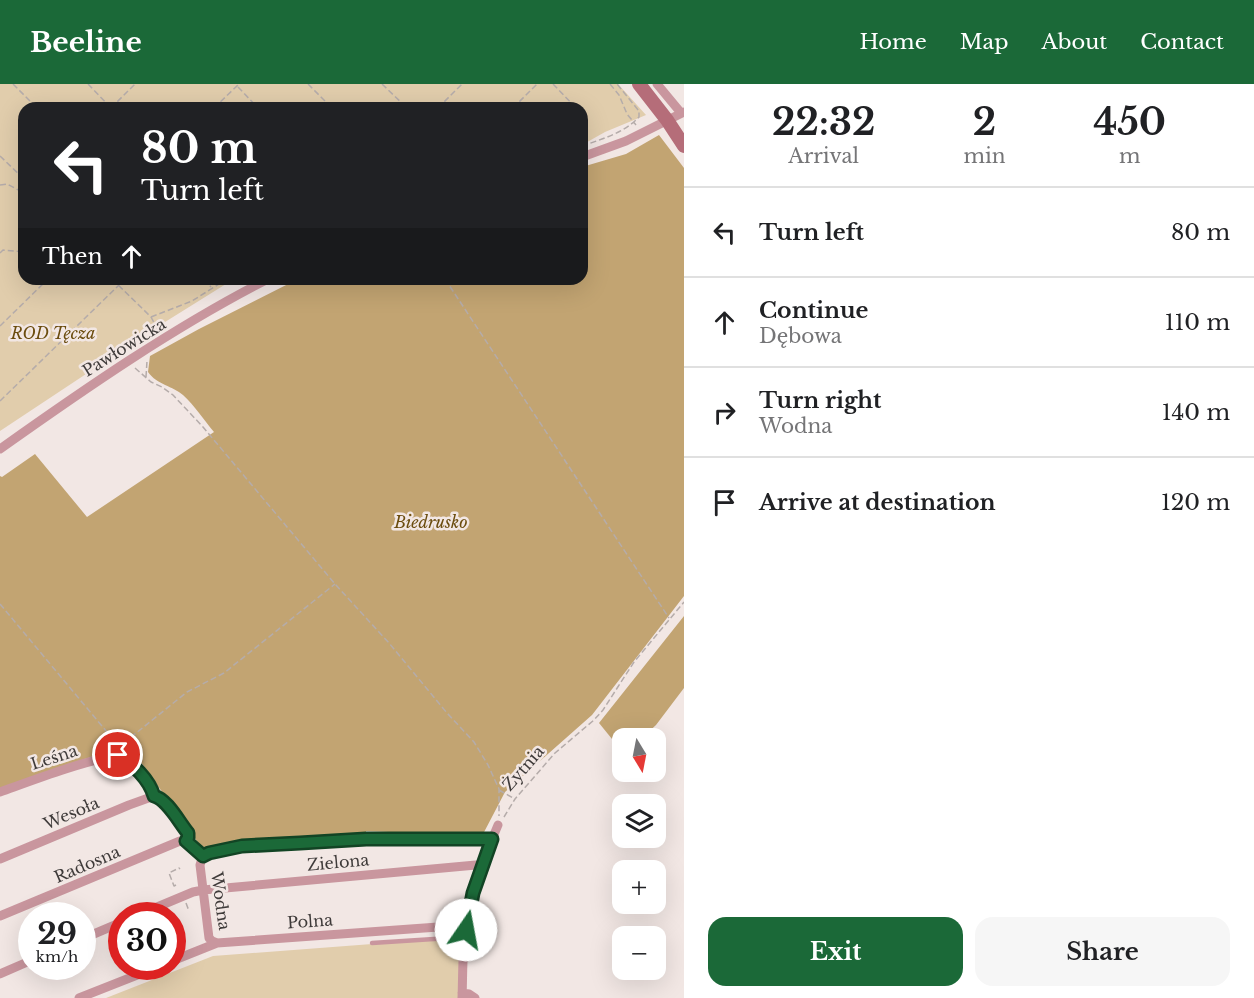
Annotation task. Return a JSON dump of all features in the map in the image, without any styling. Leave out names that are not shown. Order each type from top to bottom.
[{"type":"main road","points":[[639,84],[684,146]]},
{"type":"street","points":[[588,155],[642,134],[682,113],[657,84]]},
{"type":"street","name":"Pawłowicka","points":[[0,448],[149,348],[258,285]]},
{"type":"street","name":"Leśna","points":[[0,792],[100,758],[118,755]]},
{"type":"street","name":"Wodna","points":[[118,755],[129,761],[140,773],[154,796],[159,797],[168,806],[188,833],[186,841],[203,856],[200,865],[209,938],[217,943]]},
{"type":"street","name":"Wesoła","points":[[0,859],[154,796]]},
{"type":"street","points":[[475,998],[469,994],[462,995],[465,936],[473,893],[498,825]]},
{"type":"street","points":[[203,856],[242,846],[366,839]]},
{"type":"street","name":"Radosna","points":[[0,916],[180,841],[186,841]]},
{"type":"street","name":"Zielona","points":[[169,902],[203,890],[476,865]]},
{"type":"street","name":"Polna","points":[[186,955],[217,943],[453,926]]},
{"type":"street","points":[[0,974],[18,966]]},
{"type":"street","points":[[80,998],[125,980]]},
{"type":"lane","points":[[366,839],[492,839]]},
{"type":"lane","points":[[453,926],[467,925]]},
{"type":"lane","points":[[372,943],[465,936]]},
{"type":"path","points":[[14,84],[31,102]]},
{"type":"path","points":[[88,84],[105,102]]},
{"type":"path","points":[[117,102],[135,84]]},
{"type":"path","points":[[221,102],[239,84]]},
{"type":"path","points":[[308,84],[326,102]]},
{"type":"path","points":[[444,102],[462,84]]},
{"type":"path","points":[[519,102],[537,84]]},
{"type":"path","points":[[553,84],[570,102]]},
{"type":"path","points":[[610,84],[619,95],[627,114],[642,134]]},
{"type":"path","points":[[588,145],[613,135],[639,117],[639,111],[617,84]]},
{"type":"path","points":[[385,85],[401,102]]},
{"type":"path","points":[[237,87],[252,102]]},
{"type":"path","points":[[0,156],[18,175]]},
{"type":"path","points":[[0,185],[7,184],[18,190]]},
{"type":"path","points":[[0,253],[3,250],[18,251]]},
{"type":"path","points":[[0,326],[42,285]]},
{"type":"path","points":[[0,401],[119,285],[151,317],[164,339]]},
{"type":"path","points":[[209,285],[212,288]]},
{"type":"path","points":[[151,317],[192,301],[217,285]]},
{"type":"path","points":[[449,285],[669,618]]},
{"type":"path","points":[[146,378],[149,348]]},
{"type":"path","points":[[135,367],[151,382],[162,387],[181,403],[335,584],[474,742],[499,789],[498,825]]},
{"type":"path","points":[[0,604],[117,744],[125,742],[187,692],[224,673],[335,584]]},
{"type":"path","name":"Żytnia","points":[[498,825],[515,799],[555,753],[603,710],[634,662],[684,602]]},
{"type":"path","points":[[499,789],[515,799]]},
{"type":"path","points":[[176,885],[174,886],[169,873],[180,869]]},
{"type":"green space","name":"ROD Tęcza","points":[[0,84],[618,84],[646,115],[588,142],[588,102],[18,102],[18,285],[224,285],[0,431]]},
{"type":"green space","name":"Biedrusko","points":[[659,135],[684,168],[684,596],[592,715],[505,792],[482,836],[366,831],[366,837],[204,851],[143,765],[125,745],[0,789],[0,476],[2,477],[35,454],[87,517],[214,432],[183,395],[156,380],[148,372],[150,356],[286,285],[588,285],[588,165],[626,154]]},
{"type":"green space","points":[[684,616],[684,688],[656,725],[653,728],[612,728],[612,739],[599,723]]},
{"type":"green space","points":[[464,937],[459,998],[106,998],[152,980],[186,980],[186,967],[213,956]]},
{"type":"route","points":[[118,755],[129,761],[140,773],[154,796],[159,797],[168,806],[188,833],[186,841],[203,856],[242,846],[366,839],[492,839],[473,893],[466,930]]}]
